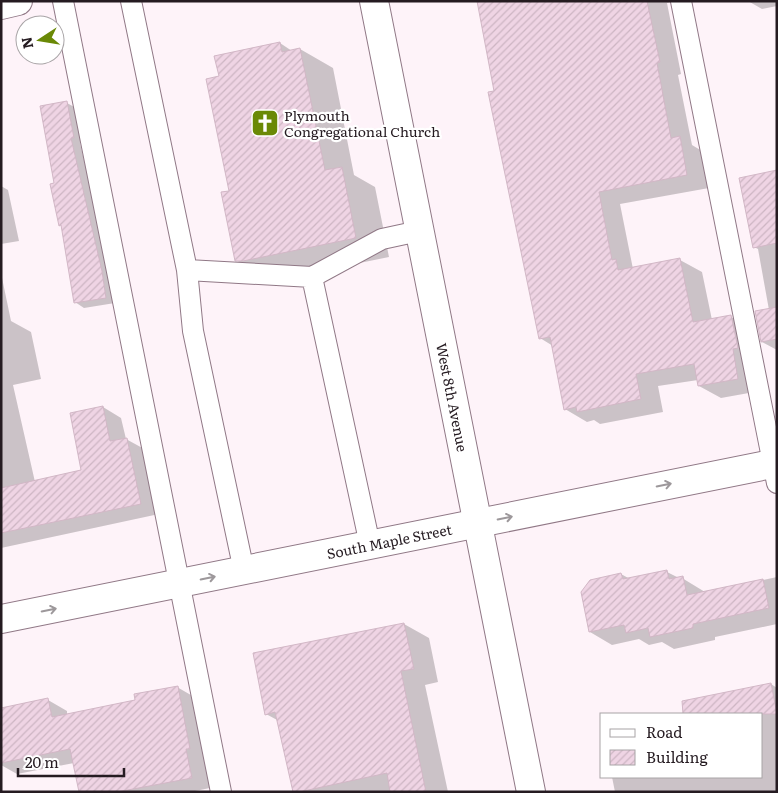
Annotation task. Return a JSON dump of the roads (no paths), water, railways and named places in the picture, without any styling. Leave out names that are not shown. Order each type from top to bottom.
[{"type":"main road","points":[[1,5],[18,1]]},
{"type":"main road","name":"West 8th Avenue","points":[[374,1],[476,524],[531,792]]},
{"type":"main road","name":"South Maple Street","points":[[1,620],[476,524],[775,470]]},
{"type":"lane","points":[[63,1],[221,792]]},
{"type":"lane","points":[[131,1],[188,270],[193,331],[244,571]]},
{"type":"lane","points":[[681,1],[775,470]]},
{"type":"lane","points":[[188,270],[312,277],[382,239],[419,231]]},
{"type":"lane","points":[[312,277],[370,545]]},
{"type":"place","name":"Plymouth Congregational Church","points":[[265,123]]}]
